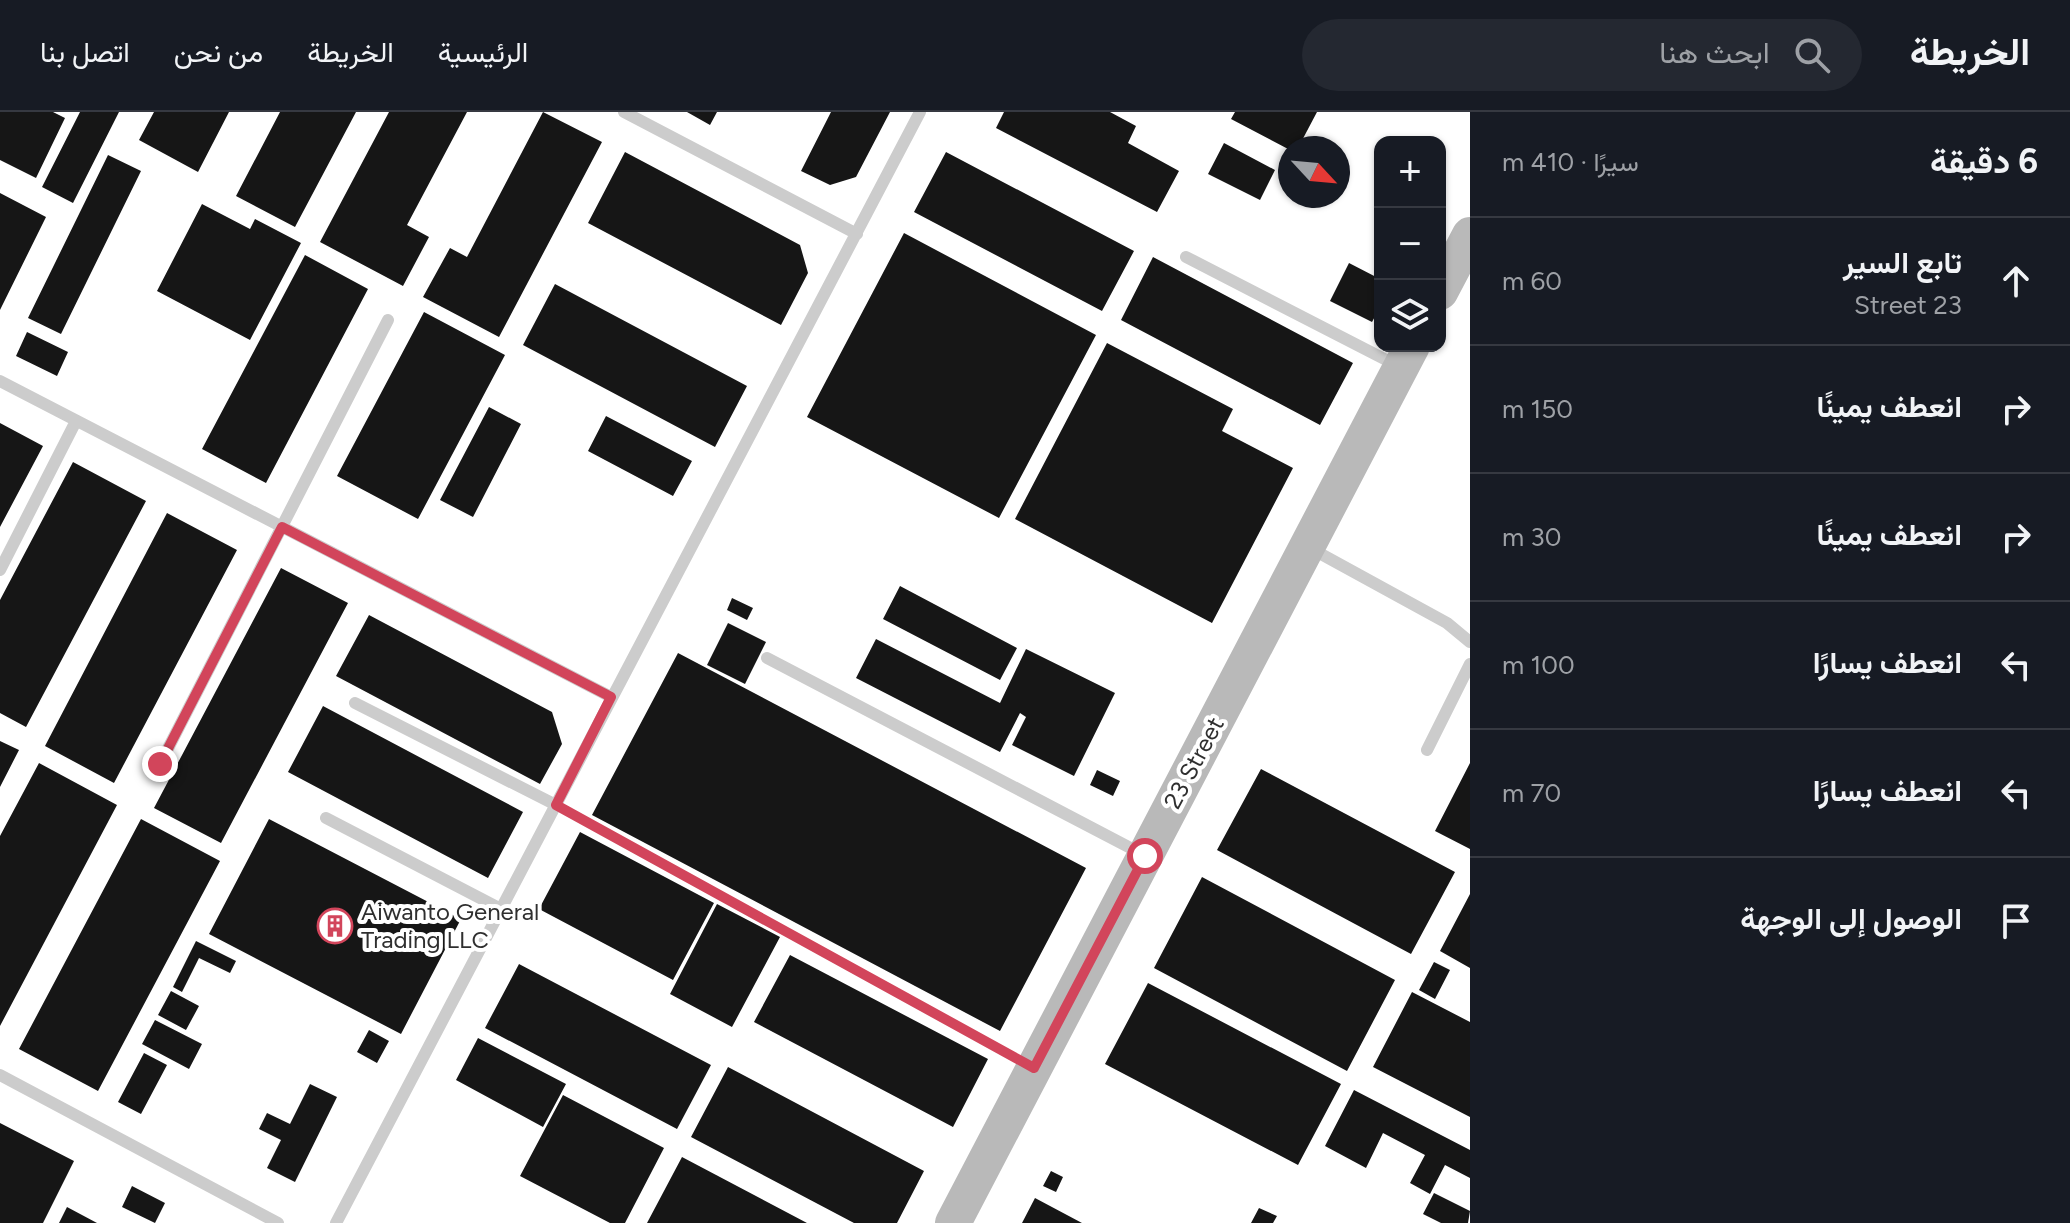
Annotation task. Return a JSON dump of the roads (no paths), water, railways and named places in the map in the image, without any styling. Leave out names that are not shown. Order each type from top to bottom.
[{"type":"street","points":[[1446,281],[1470,235]]},
{"type":"street","name":"23 Street","points":[[953,1223],[1407,357]]},
{"type":"lane","points":[[624,112],[857,234]]},
{"type":"lane","points":[[336,1223],[920,112]]},
{"type":"lane","points":[[1186,257],[1407,357]]},
{"type":"lane","points":[[160,764],[388,320]]},
{"type":"lane","points":[[0,381],[611,697]]},
{"type":"lane","points":[[0,570],[76,421]]},
{"type":"lane","points":[[1307,546],[1447,623],[1470,642]]},
{"type":"lane","points":[[767,658],[1145,856]]},
{"type":"lane","points":[[1427,750],[1470,664]]},
{"type":"lane","points":[[355,703],[556,805]]},
{"type":"lane","points":[[326,818],[501,909]]},
{"type":"lane","points":[[0,1075],[278,1223]]},
{"type":"place","name":"Aiwanto General Trading LLC","points":[[335,926]]}]
